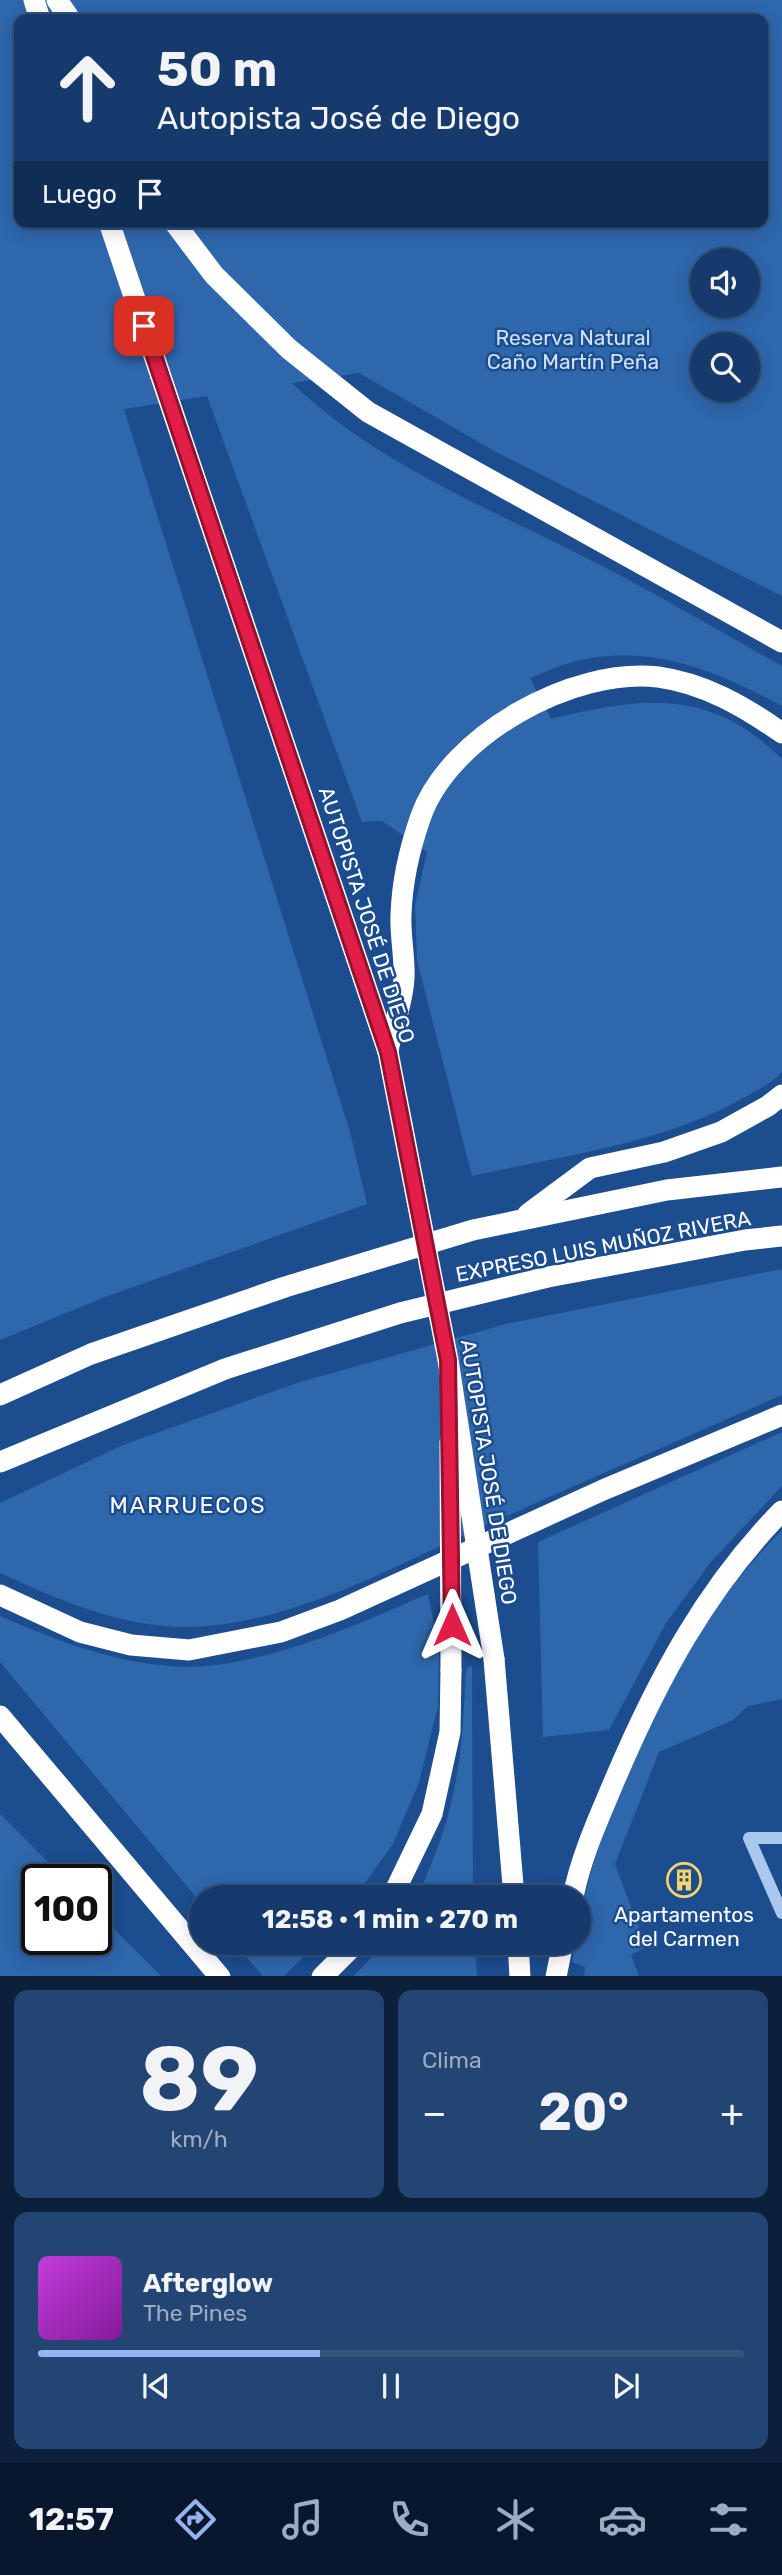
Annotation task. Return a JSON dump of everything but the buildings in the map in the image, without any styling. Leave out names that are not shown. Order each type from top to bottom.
[{"type":"highway","name":"AUTOPISTA JOSÉ DE DIEGO","points":[[111,228],[388,1052],[448,1360],[494,1659],[513,1885]]},
{"type":"highway","points":[[179,228],[214,275],[289,349],[368,412],[782,642]]},
{"type":"highway","points":[[388,1052],[404,979],[401,915],[404,888],[421,817],[434,788],[475,743],[525,708],[587,684],[622,677],[657,677],[724,696],[782,733]]},
{"type":"highway","points":[[523,1217],[590,1168],[664,1152],[721,1132],[759,1112],[782,1095]]},
{"type":"highway","name":"EXPRESO LUIS MUÑOZ RIVERA","points":[[0,1395],[91,1354],[285,1287],[523,1217],[667,1190],[782,1177]]},
{"type":"highway","name":"EXPRESO LUIS MUÑOZ RIVERA","points":[[0,1462],[225,1369],[400,1313],[548,1277],[782,1236]]},
{"type":"highway","points":[[399,1885],[432,1814],[450,1732],[448,1360]]},
{"type":"highway","points":[[0,1595],[80,1632],[131,1645],[189,1650],[281,1632],[340,1610],[603,1490],[782,1415]]},
{"type":"highway","points":[[577,1885],[603,1807],[639,1724],[690,1626],[732,1567],[782,1511]]},
{"type":"highway","points":[[0,1716],[220,1976]]},
{"type":"highway","points":[[322,1976],[344,1955]]},
{"type":"highway","points":[[518,1955],[520,1976]]},
{"type":"highway","points":[[556,1976],[560,1955]]},
{"type":"street","points":[[782,1838],[750,1838],[782,1913]]},
{"type":"green space","name":"Reserva Natural Caño Martín Peña","points":[[0,0],[782,0],[782,596],[496,452],[359,373],[292,383],[326,413],[401,464],[626,579],[782,666],[782,706],[708,672],[657,658],[604,656],[576,661],[530,678],[551,719],[615,706],[673,704],[701,709],[728,719],[755,736],[782,759],[782,1072],[770,1083],[715,1112],[648,1137],[472,1176],[417,960],[415,905],[427,852],[382,821],[362,822],[207,396],[124,409],[350,1132],[367,1204],[105,1297],[0,1340]]},
{"type":"green space","points":[[782,1269],[782,1395],[348,1588],[284,1611],[251,1619],[218,1625],[160,1626],[106,1615],[52,1596],[0,1573],[0,1503],[123,1445],[297,1383],[506,1324]]},
{"type":"green space","points":[[782,1432],[782,1486],[710,1563],[666,1623],[609,1730],[543,1737],[538,1542]]},
{"type":"green space","points":[[782,1530],[782,1699],[748,1706],[733,1720],[659,1752],[615,1864],[646,1947],[631,1955],[639,1976],[584,1976],[585,1967],[572,1962],[573,1955],[591,1955],[591,1885],[588,1885],[606,1827],[623,1785],[681,1666],[717,1607]]},
{"type":"green space","points":[[428,1594],[439,1649],[438,1706],[419,1782],[393,1844],[364,1885],[189,1885],[189,1889],[0,1662],[0,1616],[105,1655],[188,1667],[216,1665],[271,1654],[351,1627]]},
{"type":"green space","points":[[472,1666],[473,1885],[422,1885],[441,1838],[455,1786],[466,1669]]},
{"type":"green space","points":[[0,1814],[50,1864],[21,1864],[21,1955],[112,1955],[112,1927],[161,1976],[0,1976]]},
{"type":"green space","points":[[245,1955],[306,1955],[284,1976],[263,1976]]},
{"type":"green space","points":[[374,1955],[476,1955],[477,1976],[354,1976]]},
{"type":"place","name":"Apartamentos del Carmen","points":[[684,1880]]},
{"type":"district","name":"MARRUECOS","points":[[188,1505]]},
{"type":"route","points":[[144,326],[388,1052],[448,1360],[452,1625]]}]
